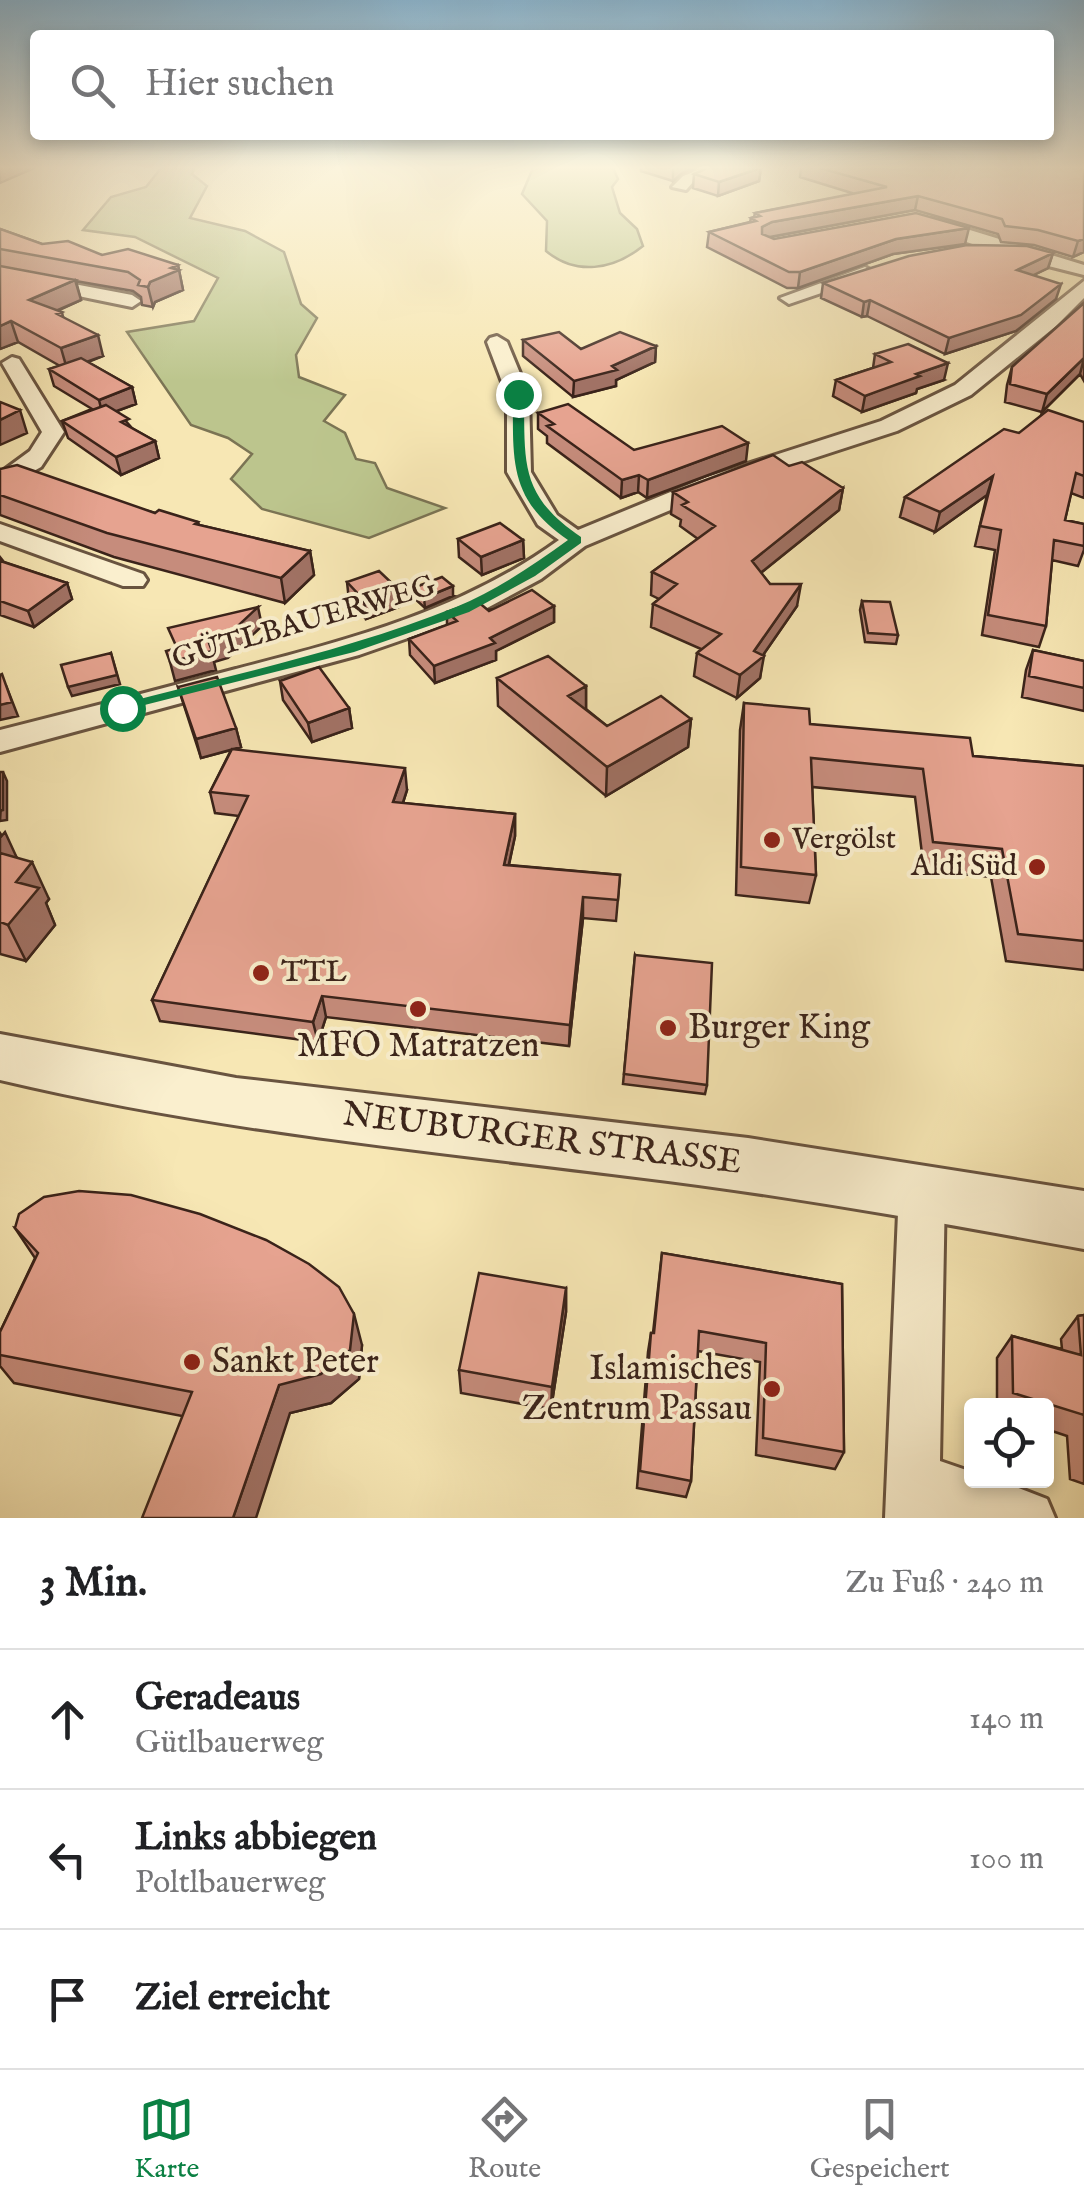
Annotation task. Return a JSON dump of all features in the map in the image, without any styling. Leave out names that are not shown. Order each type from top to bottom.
[{"type":"street","points":[[979,239],[1084,270]]},
{"type":"street","points":[[957,252],[1019,251]]},
{"type":"street","points":[[788,298],[885,266]]},
{"type":"street","points":[[0,275],[132,301]]},
{"type":"street","name":"GÜTLBAUERWEG","points":[[0,741],[349,649],[464,609],[530,573],[576,540],[716,482],[890,426],[963,390],[1050,322],[1084,287]]},
{"type":"street","points":[[497,342],[518,394],[519,472],[547,520],[576,540]]},
{"type":"street","points":[[0,482],[33,463],[49,446],[53,432],[12,363]]},
{"type":"street","points":[[0,532],[133,580]]},
{"type":"street","name":"NEUBURGER STRASSE","points":[[0,1057],[87,1079],[922,1190],[1084,1220]]},
{"type":"street","points":[[922,1190],[914,1499],[1028,1518]]},
{"type":"green space","points":[[139,239],[260,239],[284,252],[301,304],[317,318],[296,355],[299,377],[345,395],[324,421],[345,433],[356,459],[375,463],[387,488],[445,508],[369,538],[262,509],[231,479],[252,454],[228,438],[191,425],[127,332],[194,321],[218,278]]},
{"type":"green space","points":[[546,239],[640,239],[643,246],[619,260],[594,267],[570,264],[546,251]]},
{"type":"building","points":[[0,239],[28,239],[42,244],[68,241],[102,255],[128,249],[178,265],[171,268],[179,270],[150,282],[148,287],[138,285],[140,280],[128,272],[0,249]]},
{"type":"building","points":[[723,239],[897,239],[800,272],[789,272]]},
{"type":"building","points":[[967,245],[1027,246],[1053,253],[1017,270],[1061,284],[1021,315],[949,338],[870,300],[864,302],[823,283],[909,256]]},
{"type":"building","points":[[0,266],[75,280],[29,300],[62,312],[57,314],[98,335],[61,348],[11,321],[0,326]]},
{"type":"building","points":[[1084,303],[1084,358],[1047,394],[1010,384],[1012,367]]},
{"type":"building","points":[[559,332],[581,349],[620,332],[656,346],[612,366],[617,370],[574,381],[523,340]]},
{"type":"building","points":[[908,344],[948,363],[865,396],[836,380],[891,362],[875,354]]},
{"type":"building","points":[[81,358],[132,387],[99,400],[49,369]]},
{"type":"building","points":[[0,402],[20,410],[0,420]]},
{"type":"building","points":[[568,404],[634,450],[722,426],[748,443],[648,480],[639,475],[622,480],[547,426],[554,424],[538,413]]},
{"type":"building","points":[[106,405],[129,419],[121,422],[155,441],[116,457],[62,421]]},
{"type":"building","points":[[1048,410],[1084,422],[1084,476],[1076,473],[1065,520],[1084,524],[1084,546],[1054,540],[1046,626],[988,615],[1001,530],[980,526],[993,476],[940,512],[905,497],[1004,429],[1019,433]]},
{"type":"building","points":[[773,455],[789,466],[802,462],[843,488],[752,561],[770,584],[801,584],[754,651],[764,656],[740,675],[697,653],[721,634],[653,604],[677,584],[652,572],[715,526],[682,505],[688,502],[673,492]]},
{"type":"building","points":[[17,465],[155,513],[159,510],[198,522],[195,524],[310,551],[281,578],[107,533],[0,495],[0,469]]},
{"type":"building","points":[[500,523],[523,540],[481,557],[458,539]]},
{"type":"building","points":[[0,561],[67,583],[28,611],[0,601]]},
{"type":"building","points":[[379,571],[397,588],[364,600],[347,582]]},
{"type":"building","points":[[442,577],[453,586],[424,598],[413,588]]},
{"type":"building","points":[[532,590],[554,606],[490,638],[495,643],[434,666],[409,639],[457,621],[447,612],[477,601],[489,611]]},
{"type":"building","points":[[862,601],[890,602],[898,635],[868,633]]},
{"type":"building","points":[[258,607],[224,639],[209,643],[212,651],[170,662],[166,651],[177,648],[168,628]]},
{"type":"building","points":[[1033,650],[1084,661],[1084,688],[1029,676]]},
{"type":"building","points":[[111,653],[117,675],[68,687],[61,665]]},
{"type":"building","points":[[548,656],[586,686],[568,696],[607,726],[661,696],[691,719],[607,767],[497,678]]},
{"type":"building","points":[[319,667],[349,708],[308,723],[280,681]]},
{"type":"building","points":[[0,675],[12,702],[0,705]]},
{"type":"building","points":[[217,677],[236,728],[196,739],[178,687]]},
{"type":"building","points":[[744,703],[809,709],[810,724],[970,738],[973,756],[1084,766],[1084,941],[1018,934],[1002,849],[933,842],[923,769],[811,758],[816,875],[741,867]]},
{"type":"building","points":[[232,749],[405,768],[393,802],[515,814],[504,865],[620,875],[618,900],[583,897],[570,1025],[322,996],[313,1022],[152,1000],[248,796],[210,792]]},
{"type":"building","points":[[0,772],[3,810],[0,811]]},
{"type":"building","points":[[0,853],[32,862],[16,882],[39,888],[8,925],[0,922]]},
{"type":"building","name":"Burger King","points":[[635,955],[712,963],[707,1085],[624,1074]]},
{"type":"building","name":"Sankt Peter","points":[[79,1191],[131,1195],[200,1214],[266,1240],[309,1264],[339,1287],[354,1314],[350,1350],[321,1374],[279,1385],[233,1518],[142,1518],[192,1392],[0,1355],[0,1332],[38,1253],[15,1228],[19,1214],[44,1197]]},
{"type":"building","points":[[662,1253],[842,1284],[844,1452],[763,1438],[766,1343],[699,1331],[691,1481],[640,1471]]},
{"type":"building","points":[[479,1273],[566,1288],[552,1387],[459,1370]]},
{"type":"building","points":[[1084,1315],[1084,1415],[1054,1406],[1054,1398],[1029,1398],[1013,1393],[1012,1336],[1081,1355],[1078,1316]]},
{"type":"place","name":"Vergölst","points":[[772,840]]},
{"type":"place","name":"Aldi Süd","points":[[1037,867]]},
{"type":"place","name":"TTL","points":[[261,973]]},
{"type":"place","name":"MFO Matratzen","points":[[418,1009]]},
{"type":"place","name":"Burger King","points":[[668,1028]]},
{"type":"place","name":"Sankt Peter","points":[[192,1362]]},
{"type":"place","name":"Islamisches Zentrum Passau","points":[[772,1389]]},
{"type":"route","points":[[122,708],[349,649],[464,609],[530,573],[576,540],[547,520],[519,472],[518,394]]}]
